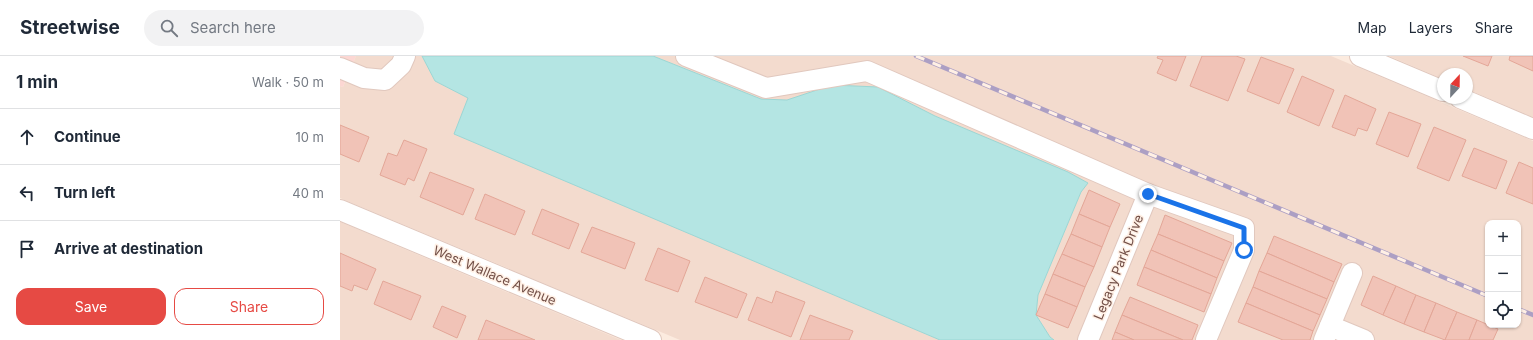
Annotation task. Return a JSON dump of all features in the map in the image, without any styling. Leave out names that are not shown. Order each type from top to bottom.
[{"type":"street","points":[[340,68],[364,78],[385,80],[401,65],[405,56]]},
{"type":"street","points":[[686,56],[766,88],[867,71],[1148,194],[1244,228],[1244,250],[1206,340]]},
{"type":"street","points":[[1360,56],[1437,88]]},
{"type":"street","points":[[1473,104],[1533,129]]},
{"type":"street","name":"Legacy Park Drive","points":[[1088,340],[1148,194]]},
{"type":"street","name":"West Wallace Avenue","points":[[340,210],[651,340]]},
{"type":"street","points":[[1352,273],[1327,333],[1364,340]]},
{"type":"shaded area","points":[[340,56],[356,56],[343,87],[340,86]]},
{"type":"shaded area","points":[[356,56],[422,56],[435,81],[468,98],[455,134],[940,340],[680,340],[340,198],[340,86],[343,87]]},
{"type":"shaded area","points":[[653,56],[1331,56],[1437,101],[1437,104],[1445,104],[1533,141],[1533,340],[1054,340],[1050,337],[1036,315],[1038,295],[1081,192],[1088,183],[935,116],[878,87],[832,85],[787,100],[761,99]]},
{"type":"shaded area","points":[[1389,56],[1533,56],[1533,117],[1473,92],[1473,68],[1437,68],[1437,76]]},
{"type":"shaded area","points":[[340,222],[621,340],[340,340]]},
{"type":"water","points":[[422,56],[653,56],[761,99],[787,100],[832,85],[878,87],[935,116],[1068,172],[1088,183],[1081,192],[1038,295],[1036,315],[1050,337],[1054,340],[940,340],[454,134],[468,98],[435,81]]},
{"type":"building","points":[[1158,56],[1186,56],[1176,81],[1157,73],[1163,60],[1157,58]]},
{"type":"building","points":[[1202,56],[1236,56],[1245,59],[1228,101],[1190,86]]},
{"type":"building","points":[[1463,56],[1492,56],[1488,66]]},
{"type":"building","points":[[1510,56],[1533,56],[1533,71],[1509,60]]},
{"type":"building","points":[[1261,57],[1294,69],[1279,104],[1247,91]]},
{"type":"building","points":[[1302,76],[1334,90],[1319,126],[1287,112]]},
{"type":"building","points":[[1345,95],[1376,109],[1367,131],[1358,128],[1355,136],[1332,127]]},
{"type":"building","points":[[1389,112],[1421,124],[1408,157],[1376,144]]},
{"type":"building","points":[[340,125],[369,137],[359,162],[340,154]]},
{"type":"building","points":[[1434,127],[1466,140],[1449,181],[1417,168]]},
{"type":"building","points":[[404,140],[427,149],[414,181],[408,178],[405,185],[380,175],[388,153],[397,156]]},
{"type":"building","points":[[1474,148],[1507,161],[1496,189],[1462,176]]},
{"type":"building","points":[[1519,162],[1533,168],[1533,204],[1506,193]]},
{"type":"building","points":[[430,172],[474,189],[463,215],[420,197]]},
{"type":"building","points":[[1089,190],[1120,204],[1110,227],[1079,214]]},
{"type":"building","points":[[485,194],[525,211],[515,235],[475,219]]},
{"type":"building","points":[[542,209],[579,224],[569,249],[532,234]]},
{"type":"building","points":[[1079,214],[1110,227],[1102,247],[1071,234]]},
{"type":"building","points":[[1165,215],[1232,243],[1224,261],[1158,234]]},
{"type":"building","points":[[592,227],[635,243],[625,269],[581,252]]},
{"type":"building","points":[[1071,234],[1102,247],[1094,267],[1062,254]]},
{"type":"building","points":[[1158,234],[1224,261],[1217,278],[1151,250]]},
{"type":"building","points":[[1274,236],[1342,264],[1334,282],[1267,253]]},
{"type":"building","points":[[658,248],[690,261],[678,292],[645,280]]},
{"type":"building","points":[[1151,250],[1217,278],[1211,294],[1144,267]]},
{"type":"building","points":[[340,253],[376,269],[367,290],[354,285],[352,291],[340,286]]},
{"type":"building","points":[[1267,253],[1334,282],[1327,299],[1259,271]]},
{"type":"building","points":[[1062,254],[1094,267],[1085,287],[1053,274]]},
{"type":"building","points":[[1144,267],[1211,294],[1204,312],[1137,285]]},
{"type":"building","points":[[1259,271],[1327,299],[1320,315],[1253,287]]},
{"type":"building","points":[[1053,274],[1085,287],[1077,307],[1045,294]]},
{"type":"building","points":[[1373,276],[1396,286],[1383,315],[1361,305]]},
{"type":"building","points":[[705,277],[747,294],[737,318],[695,302]]},
{"type":"building","points":[[383,281],[421,296],[411,320],[374,304]]},
{"type":"building","points":[[1396,286],[1416,295],[1404,324],[1383,315]]},
{"type":"building","points":[[1253,287],[1320,315],[1313,331],[1246,303]]},
{"type":"building","points":[[776,291],[805,302],[791,337],[748,320],[757,297],[772,303]]},
{"type":"building","points":[[1045,294],[1077,307],[1068,328],[1036,315]]},
{"type":"building","points":[[1416,295],[1436,303],[1424,332],[1404,324]]},
{"type":"building","points":[[1130,297],[1198,325],[1192,340],[1183,340],[1122,315]]},
{"type":"building","points":[[1246,303],[1313,331],[1310,340],[1283,340],[1238,322]]},
{"type":"building","points":[[1436,303],[1457,312],[1445,340],[1424,332]]},
{"type":"building","points":[[442,306],[466,316],[457,338],[433,327]]},
{"type":"building","points":[[1457,312],[1477,320],[1469,340],[1445,340]]},
{"type":"building","points":[[810,315],[853,331],[849,340],[800,340]]},
{"type":"building","points":[[1122,315],[1183,340],[1134,340],[1115,332]]},
{"type":"building","points":[[486,320],[535,340],[478,340]]},
{"type":"building","points":[[1477,320],[1485,323],[1485,328],[1498,329],[1493,340],[1469,340]]},
{"type":"building","points":[[1115,332],[1134,340],[1112,340]]},
{"type":"railway","points":[[916,56],[1485,295]]},
{"type":"railway","points":[[1521,310],[1533,315]]},
{"type":"route","points":[[1148,194],[1244,228],[1244,250]]}]
